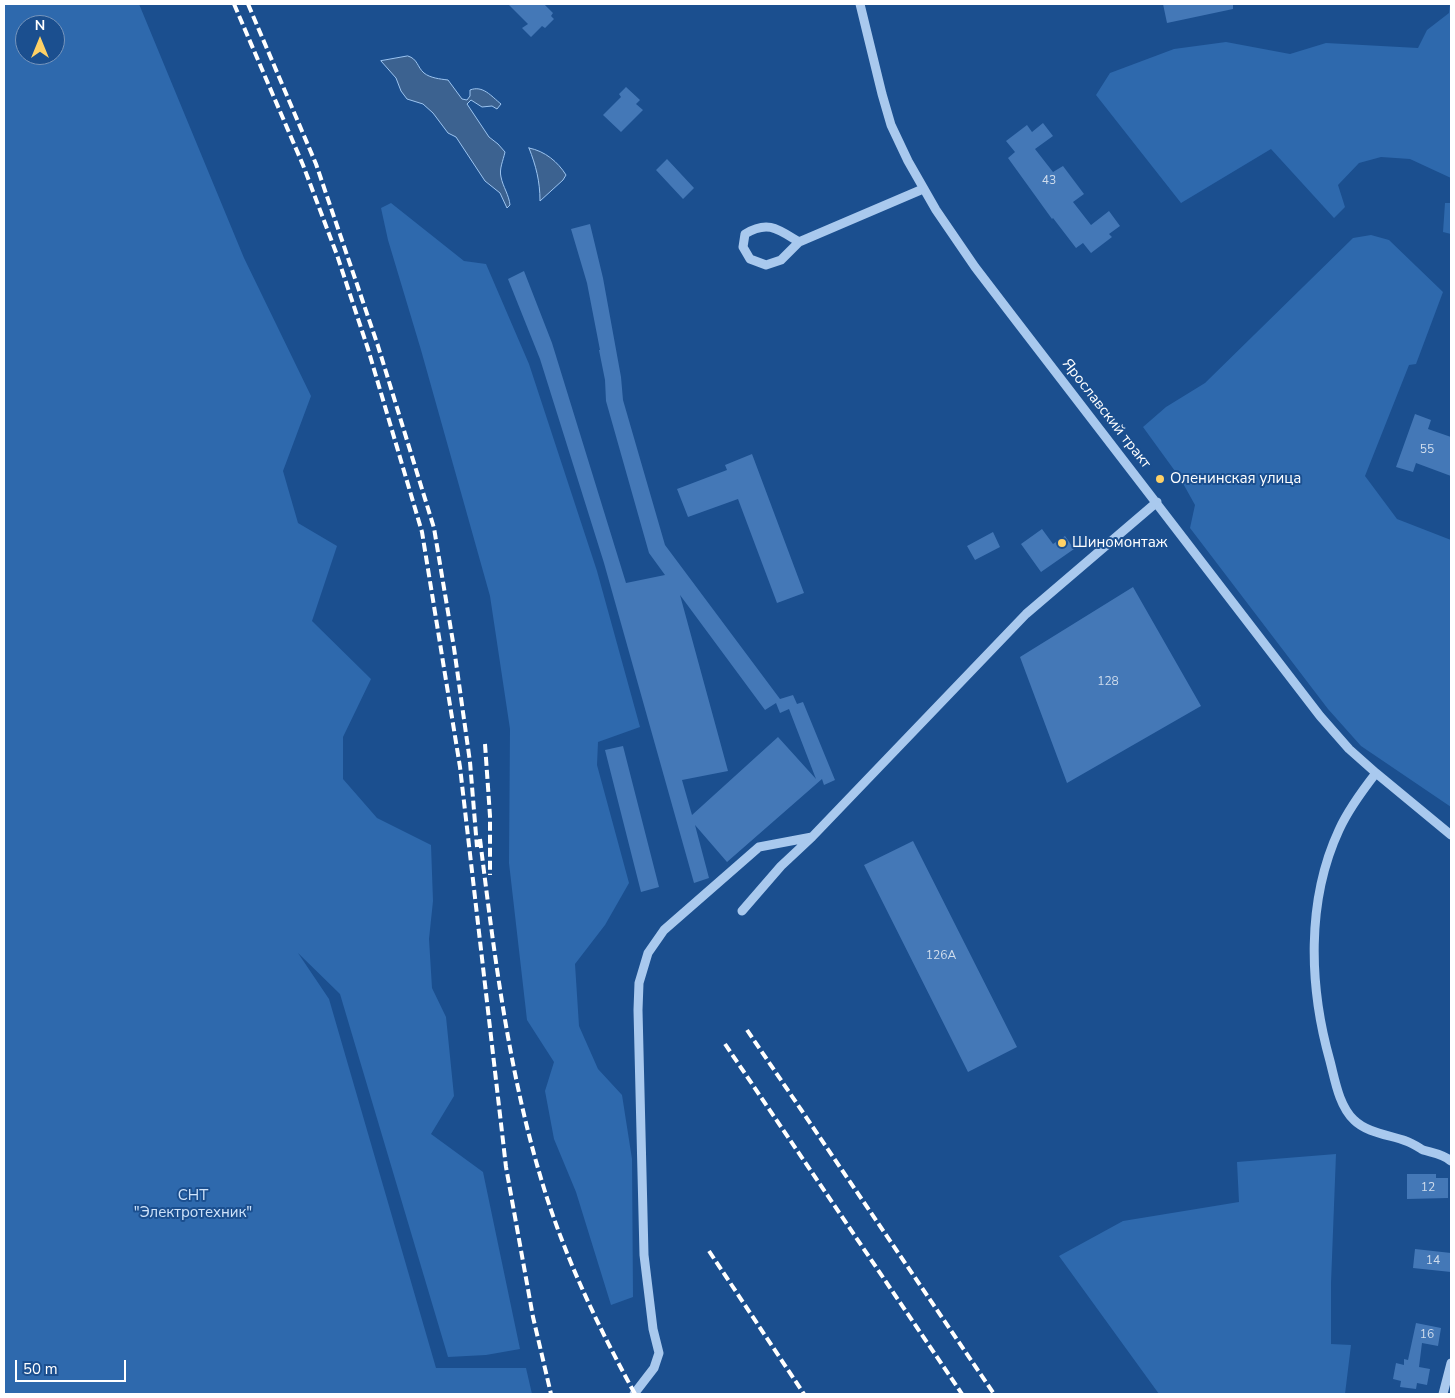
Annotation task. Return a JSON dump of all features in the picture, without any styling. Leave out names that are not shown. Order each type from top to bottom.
[{"type":"street","name":"Ярославский тракт","points":[[860,4],[886,110],[897,139],[923,189],[975,267],[1320,716],[1349,749],[1451,835]]},
{"type":"street","points":[[799,242],[776,228],[757,226],[745,234],[743,247],[750,259],[766,265],[781,260],[799,242],[923,189]]},
{"type":"street","points":[[742,911],[781,866],[812,837],[1026,614],[1156,502]]},
{"type":"street","points":[[1376,773],[1359,795],[1339,828],[1327,859],[1318,896],[1314,944],[1320,1023],[1345,1109],[1354,1121],[1366,1128],[1408,1142],[1446,1157],[1451,1161]]},
{"type":"street","points":[[634,1394],[654,1368],[658,1352],[653,1329],[644,1255],[638,1010],[639,983],[648,953],[664,930],[759,847],[812,837]]},
{"type":"street","points":[[1443,1394],[1451,1364]]},
{"type":"green space","name":"СНТ \"Электротехник\"","points":[[4,4],[139,4],[244,258],[311,396],[283,471],[298,523],[337,546],[312,621],[371,679],[343,737],[343,779],[377,818],[431,845],[433,901],[429,939],[432,988],[446,1017],[454,1096],[431,1134],[483,1172],[520,1349],[486,1355],[448,1357],[340,994],[298,953],[329,999],[436,1368],[526,1368],[532,1394],[4,1394]]},
{"type":"green space","points":[[1450,4],[1451,178],[1410,159],[1381,157],[1359,163],[1338,185],[1345,207],[1334,218],[1271,149],[1181,203],[1096,95],[1110,73],[1174,49],[1226,42],[1290,54],[1326,43],[1418,48],[1427,30],[1449,13]]},
{"type":"green space","points":[[391,203],[464,261],[486,264],[529,364],[597,571],[640,727],[598,742],[597,765],[629,883],[605,925],[575,964],[579,1026],[598,1069],[622,1095],[632,1159],[633,1297],[611,1305],[576,1192],[554,1139],[545,1091],[554,1062],[527,1020],[509,863],[510,729],[490,596],[388,240],[381,208]]},
{"type":"green space","points":[[1445,203],[1451,203],[1451,234],[1443,232]]},
{"type":"green space","points":[[1371,235],[1389,240],[1443,292],[1416,364],[1409,365],[1365,476],[1397,519],[1451,540],[1451,807],[1361,746],[1328,709],[1190,528],[1195,505],[1180,478],[1143,427],[1166,407],[1205,383],[1353,238]]},
{"type":"green space","points":[[1336,1154],[1331,1283],[1331,1344],[1351,1345],[1345,1394],[1159,1394],[1059,1256],[1123,1221],[1239,1202],[1237,1162]]},
{"type":"shaded area","points":[[408,56],[416,61],[426,75],[448,80],[462,99],[467,100],[470,96],[470,90],[479,89],[487,92],[501,104],[497,109],[492,106],[482,107],[471,100],[467,104],[489,137],[505,152],[501,174],[510,205],[507,208],[500,193],[485,181],[456,137],[448,133],[433,113],[423,104],[407,99],[401,91],[396,78],[381,61]]},
{"type":"shaded area","points":[[529,148],[550,158],[566,175],[540,201],[537,174]]},
{"type":"building","points":[[508,4],[544,4],[553,13],[551,16],[554,19],[545,28],[542,26],[531,37],[522,28],[528,24]]},
{"type":"building","points":[[1163,4],[1233,4],[1233,9],[1167,23]]},
{"type":"building","points":[[626,87],[640,100],[636,104],[643,110],[621,132],[603,115],[621,97],[619,94]]},
{"type":"building","points":[[1043,123],[1053,136],[1035,149],[1053,172],[1063,166],[1084,194],[1073,202],[1091,225],[1109,211],[1120,226],[1109,234],[1112,237],[1091,253],[1083,243],[1076,248],[1052,219],[1008,158],[1015,152],[1006,141],[1027,125],[1032,132]]},
{"type":"building","points":[[667,159],[694,188],[683,199],[656,170]]},
{"type":"building","points":[[590,224],[603,278],[621,377],[623,400],[665,545],[780,699],[793,695],[797,704],[803,702],[835,780],[824,785],[822,779],[727,862],[695,825],[709,878],[694,883],[604,563],[540,359],[508,279],[524,271],[552,343],[626,583],[665,575],[649,553],[606,401],[605,380],[587,283],[571,229]],"holes":[[[680,595],[765,710],[776,703],[780,713],[789,709],[816,779],[778,737],[692,815],[682,780],[728,771]]]},
{"type":"building","points":[[1415,414],[1431,420],[1428,429],[1451,437],[1451,476],[1416,463],[1413,472],[1396,467]]},
{"type":"building","points":[[752,454],[804,593],[777,603],[738,499],[688,517],[677,489],[727,470],[725,465]]},
{"type":"building","points":[[1042,529],[1053,544],[1065,536],[1074,549],[1041,572],[1021,544]]},
{"type":"building","points":[[993,532],[1000,547],[975,560],[967,546]]},
{"type":"building","points":[[1133,587],[1201,706],[1067,783],[1020,657]]},
{"type":"building","points":[[623,746],[659,887],[641,892],[605,750]]},
{"type":"building","points":[[913,841],[1017,1047],[968,1072],[864,865]]},
{"type":"building","points":[[1407,1174],[1436,1174],[1436,1178],[1448,1178],[1448,1198],[1407,1199]]},
{"type":"building","points":[[1415,1249],[1451,1253],[1451,1272],[1413,1268]]},
{"type":"building","points":[[1416,1323],[1441,1328],[1438,1346],[1422,1343],[1419,1367],[1430,1369],[1427,1385],[1417,1383],[1416,1389],[1400,1387],[1401,1381],[1393,1379],[1396,1363],[1404,1365],[1404,1359],[1408,1360]]},
{"type":"railway","points":[[234,4],[303,165],[337,255],[368,349],[422,532],[460,767],[506,1167],[533,1317],[551,1394]]},
{"type":"railway","points":[[248,4],[316,164],[378,346],[434,528],[454,648],[470,762],[477,847]]},
{"type":"railway","points":[[485,744],[490,816],[490,875]]},
{"type":"railway","points":[[480,839],[505,1022],[523,1112],[535,1157],[548,1201],[576,1275],[598,1323],[635,1394]]},
{"type":"railway","points":[[747,1030],[994,1394]]},
{"type":"railway","points":[[725,1044],[962,1394]]},
{"type":"railway","points":[[709,1251],[804,1394]]},
{"type":"place","name":"Оленинская улица","points":[[1160,479]]},
{"type":"place","name":"Шиномонтаж","points":[[1062,543]]}]
